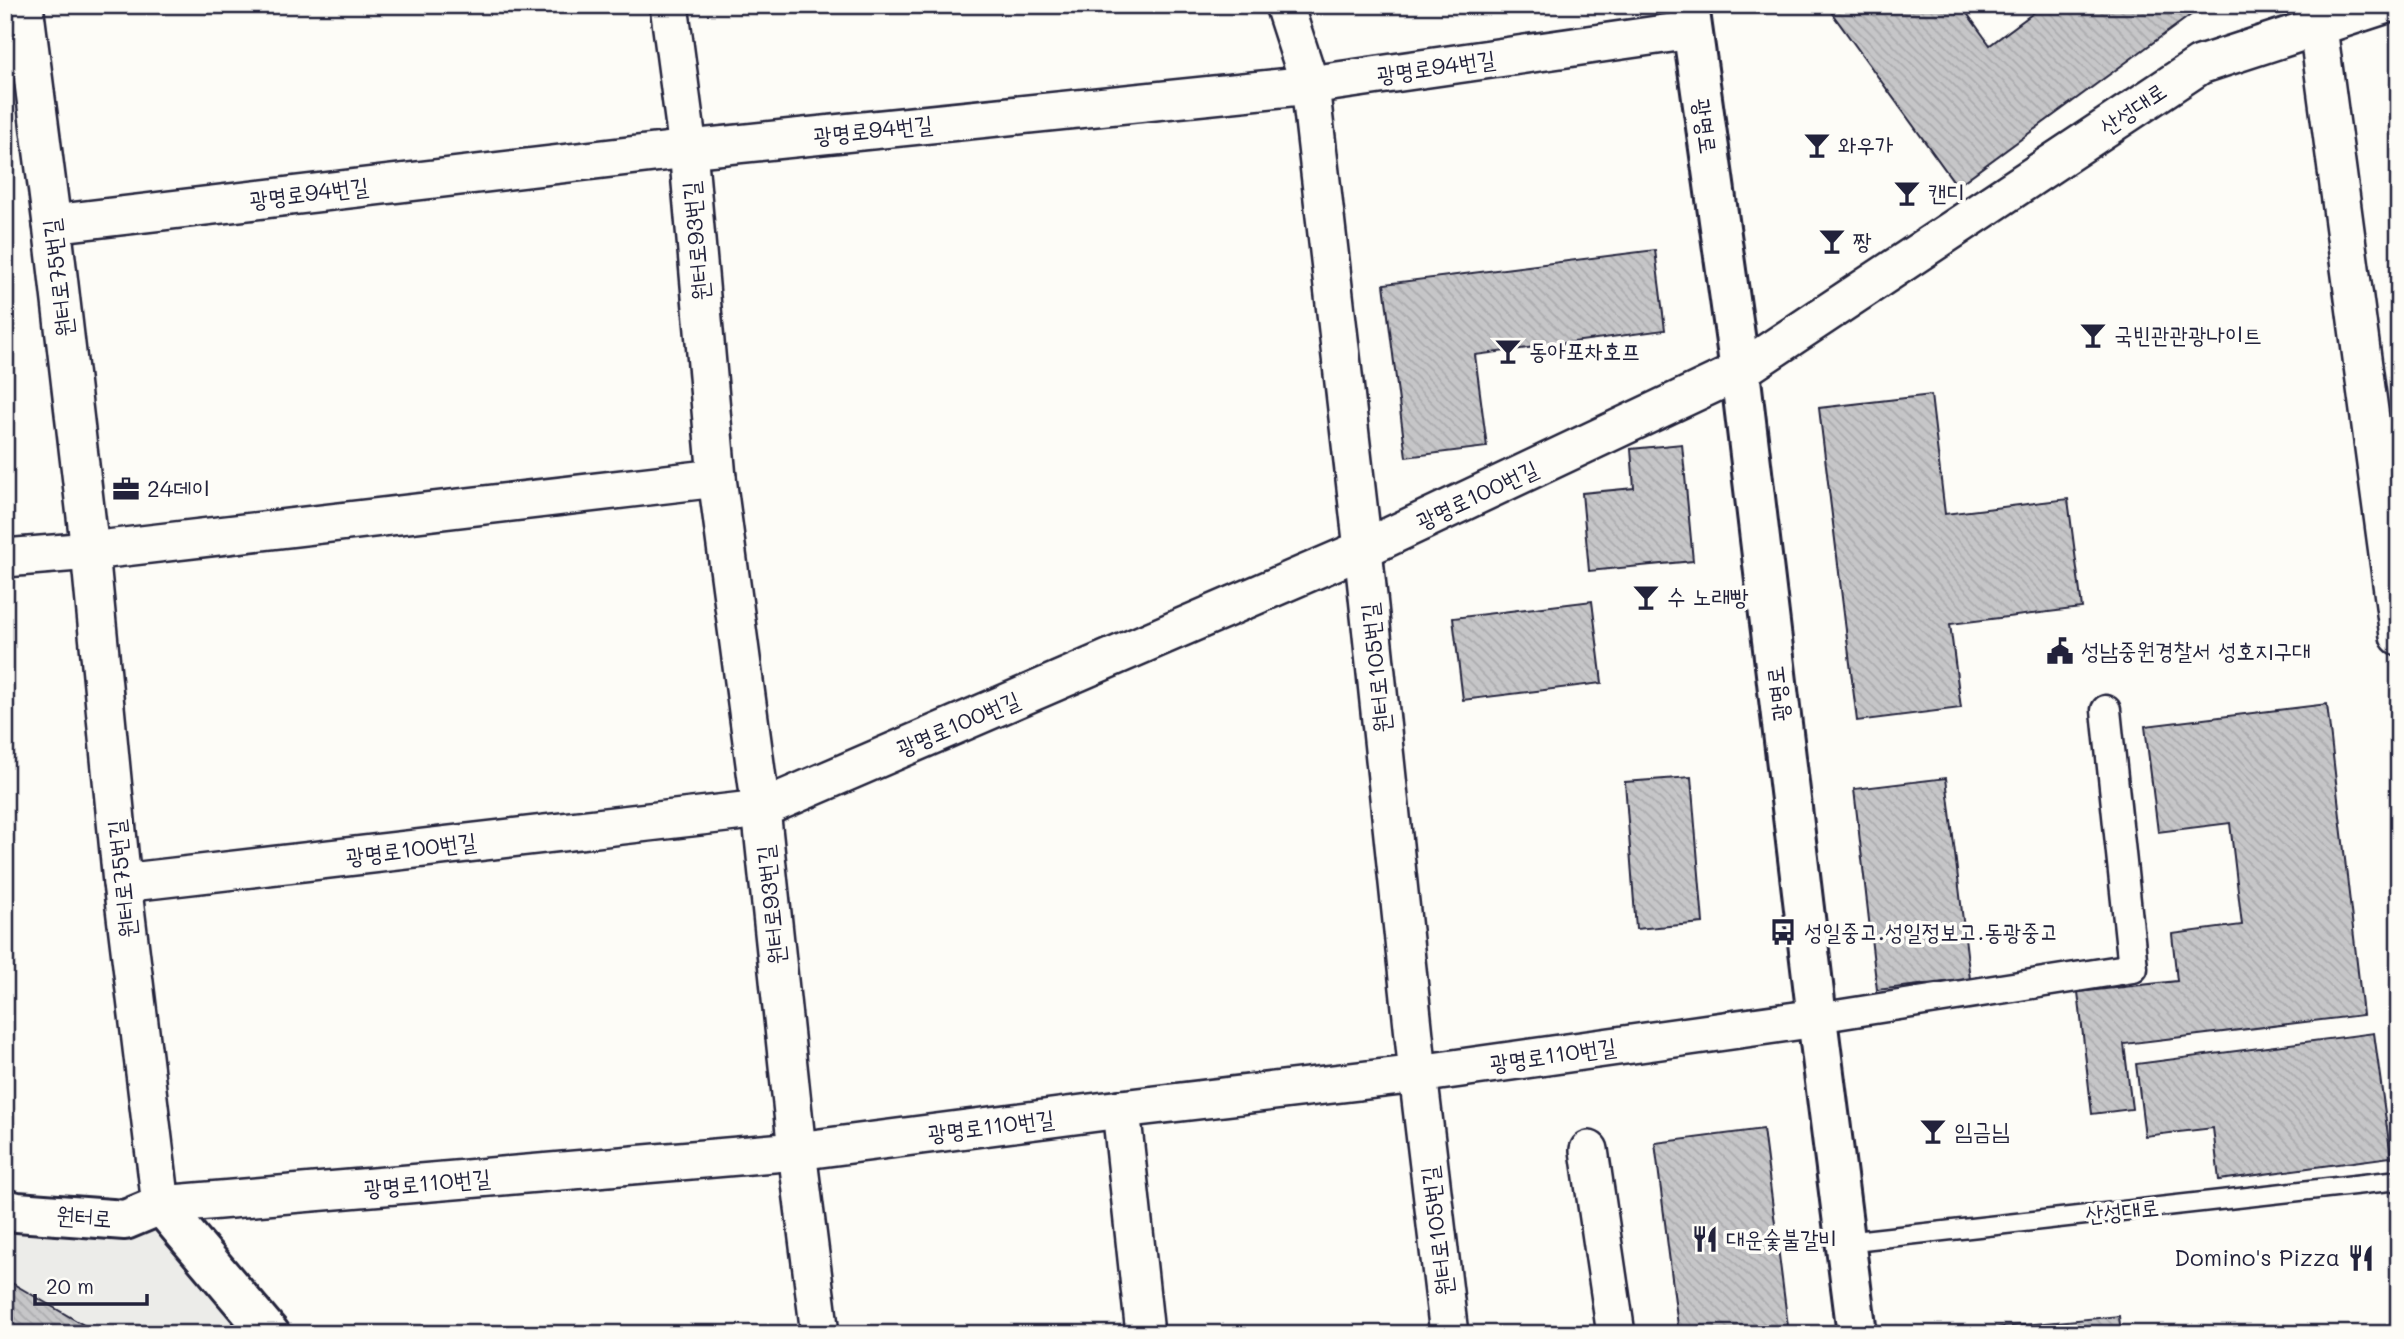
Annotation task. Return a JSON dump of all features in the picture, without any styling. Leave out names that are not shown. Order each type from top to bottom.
[{"type":"main road","name":"광명로","points":[[1691,18],[1740,370],[1857,1334]]},
{"type":"main road","name":"원터로","points":[[5,1209],[125,1220],[162,1205]]},
{"type":"main road","points":[[162,1205],[270,1334]]},
{"type":"street","name":"원터로75번길","points":[[24,5],[90,551],[122,883],[162,1205]]},
{"type":"street","name":"원터로93번길","points":[[669,5],[688,149],[717,478],[761,809],[797,1151],[820,1334]]},
{"type":"street","name":"원터로105번길","points":[[1284,5],[1310,85],[1449,1334]]},
{"type":"street","name":"산성대로","points":[[1740,370],[2200,65],[2316,16],[2384,5]]},
{"type":"street","points":[[2316,16],[2399,636]]},
{"type":"street","name":"광명로94번길","points":[[52,224],[688,149],[1310,85],[1691,18]]},
{"type":"street","name":"광명로100번길","points":[[122,883],[761,809],[1363,549],[1740,370]]},
{"type":"street","points":[[5,558],[90,551],[717,478]]},
{"type":"street","points":[[1817,1018],[2133,968],[2106,710]]},
{"type":"street","name":"광명로110번길","points":[[162,1205],[797,1151],[1418,1074],[1817,1018]]},
{"type":"street","points":[[1121,1109],[1145,1334]]},
{"type":"street","points":[[1589,1150],[1616,1334]]},
{"type":"lane","name":"산성대로","points":[[1845,1242],[2399,1180]]},
{"type":"shaded area","points":[[5,1209],[176,1223],[270,1334],[5,1334]]},
{"type":"building","points":[[1826,5],[1961,5],[1990,45],[2044,5],[2203,6],[1957,186]]},
{"type":"building","points":[[1655,250],[1665,330],[1475,355],[1487,447],[1406,457],[1384,284]]},
{"type":"building","points":[[1931,395],[1945,514],[2068,499],[2082,608],[1950,624],[1961,708],[1857,721],[1819,408]]},
{"type":"building","points":[[1682,444],[1693,561],[1589,571],[1582,493],[1634,488],[1631,449]]},
{"type":"building","points":[[1592,601],[1602,683],[1463,700],[1453,618]]},
{"type":"building","points":[[2327,704],[2363,1015],[2124,1044],[2132,1109],[2092,1114],[2078,992],[2177,981],[2172,934],[2242,925],[2230,823],[2158,832],[2145,726]]},
{"type":"building","points":[[1691,777],[1703,923],[1636,929],[1625,782]]},
{"type":"building","points":[[1946,778],[1970,979],[1877,990],[1854,789]]},
{"type":"building","points":[[2374,1033],[2391,1157],[2219,1180],[2213,1128],[2145,1136],[2136,1064]]},
{"type":"building","points":[[1763,1129],[1789,1334],[1679,1334],[1655,1143]]},
{"type":"building","points":[[5,1279],[99,1334],[5,1334]]},
{"type":"building","points":[[2119,1316],[2121,1334],[1940,1334],[1940,1333]]},
{"type":"place","name":"와우가","points":[[1817,145]]},
{"type":"place","name":"캔디","points":[[1907,193]]},
{"type":"place","name":"짱","points":[[1832,241]]},
{"type":"place","name":"국빈관관광나이트","points":[[2093,335]]},
{"type":"place","name":"동아포차호프","points":[[1508,351]]},
{"type":"place","name":"24데이","points":[[126,489]]},
{"type":"place","name":"수 노래빵","points":[[1646,597]]},
{"type":"place","name":"성남중원경찰서 성호지구대","points":[[2060,651]]},
{"type":"place","name":"성일중고.성일정보고.동광중고","points":[[1783,932]]},
{"type":"place","name":"임금님","points":[[1933,1131]]},
{"type":"place","name":"대운숯불갈비","points":[[1705,1239]]},
{"type":"place","name":"Domino's Pizza","points":[[2361,1258]]}]
